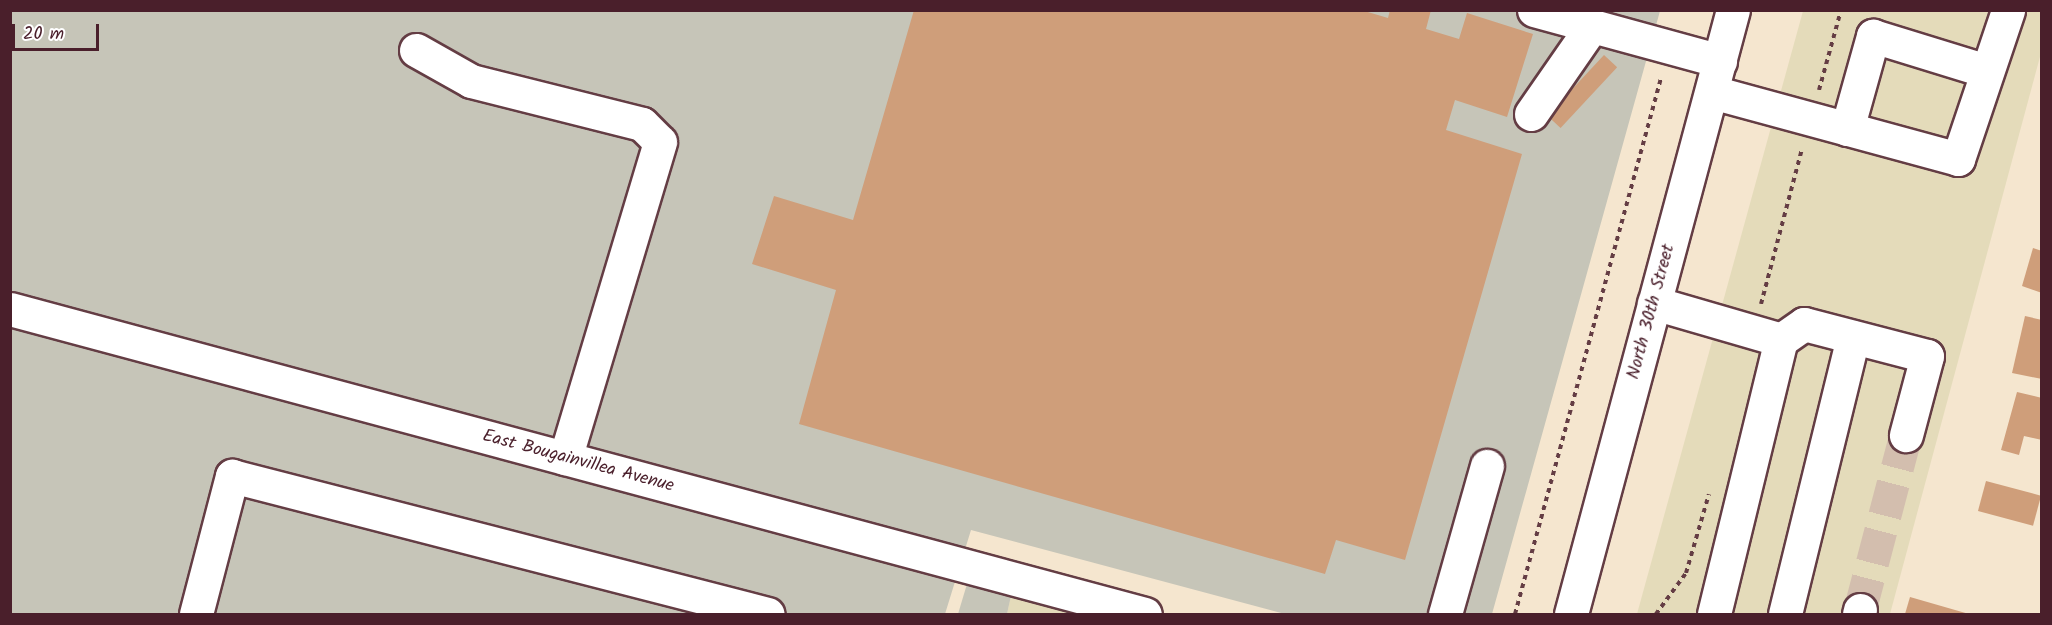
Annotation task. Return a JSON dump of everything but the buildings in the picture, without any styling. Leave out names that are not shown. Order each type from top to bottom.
[{"type":"street","points":[[1534,10],[1720,61]]},
{"type":"street","name":"North 30th Street","points":[[1571,615],[1733,10]]},
{"type":"street","points":[[1712,92],[1958,159],[2008,10]]},
{"type":"street","points":[[1531,114],[1592,26]]},
{"type":"street","points":[[1847,129],[1873,36],[1988,71]]},
{"type":"street","points":[[416,50],[471,81],[642,124],[660,142],[565,458]]},
{"type":"street","points":[[1654,303],[1781,340]]},
{"type":"street","name":"East Bougainvillea Avenue","points":[[10,309],[1145,615]]},
{"type":"street","points":[[1714,615],[1781,340],[1804,324],[1927,356],[1906,435]]},
{"type":"street","points":[[1785,615],[1853,337]]},
{"type":"street","points":[[1445,615],[1487,466]]},
{"type":"street","points":[[196,615],[232,476],[768,615]]},
{"type":"path","points":[[1515,615],[1670,46]]},
{"type":"shaded area","points":[[10,11],[1660,11],[1492,614],[1285,614],[971,530],[945,614],[11,614]]},
{"type":"shaded area","points":[[1803,11],[2041,11],[2041,53],[1890,614],[1637,614]]},
{"type":"shaded area","points":[[967,584],[1011,596],[1007,614],[958,614]]},
{"type":"shaded area","points":[[1011,596],[1079,614],[1007,614]]},
{"type":"tunnel","points":[[1860,610],[1906,435]]}]
